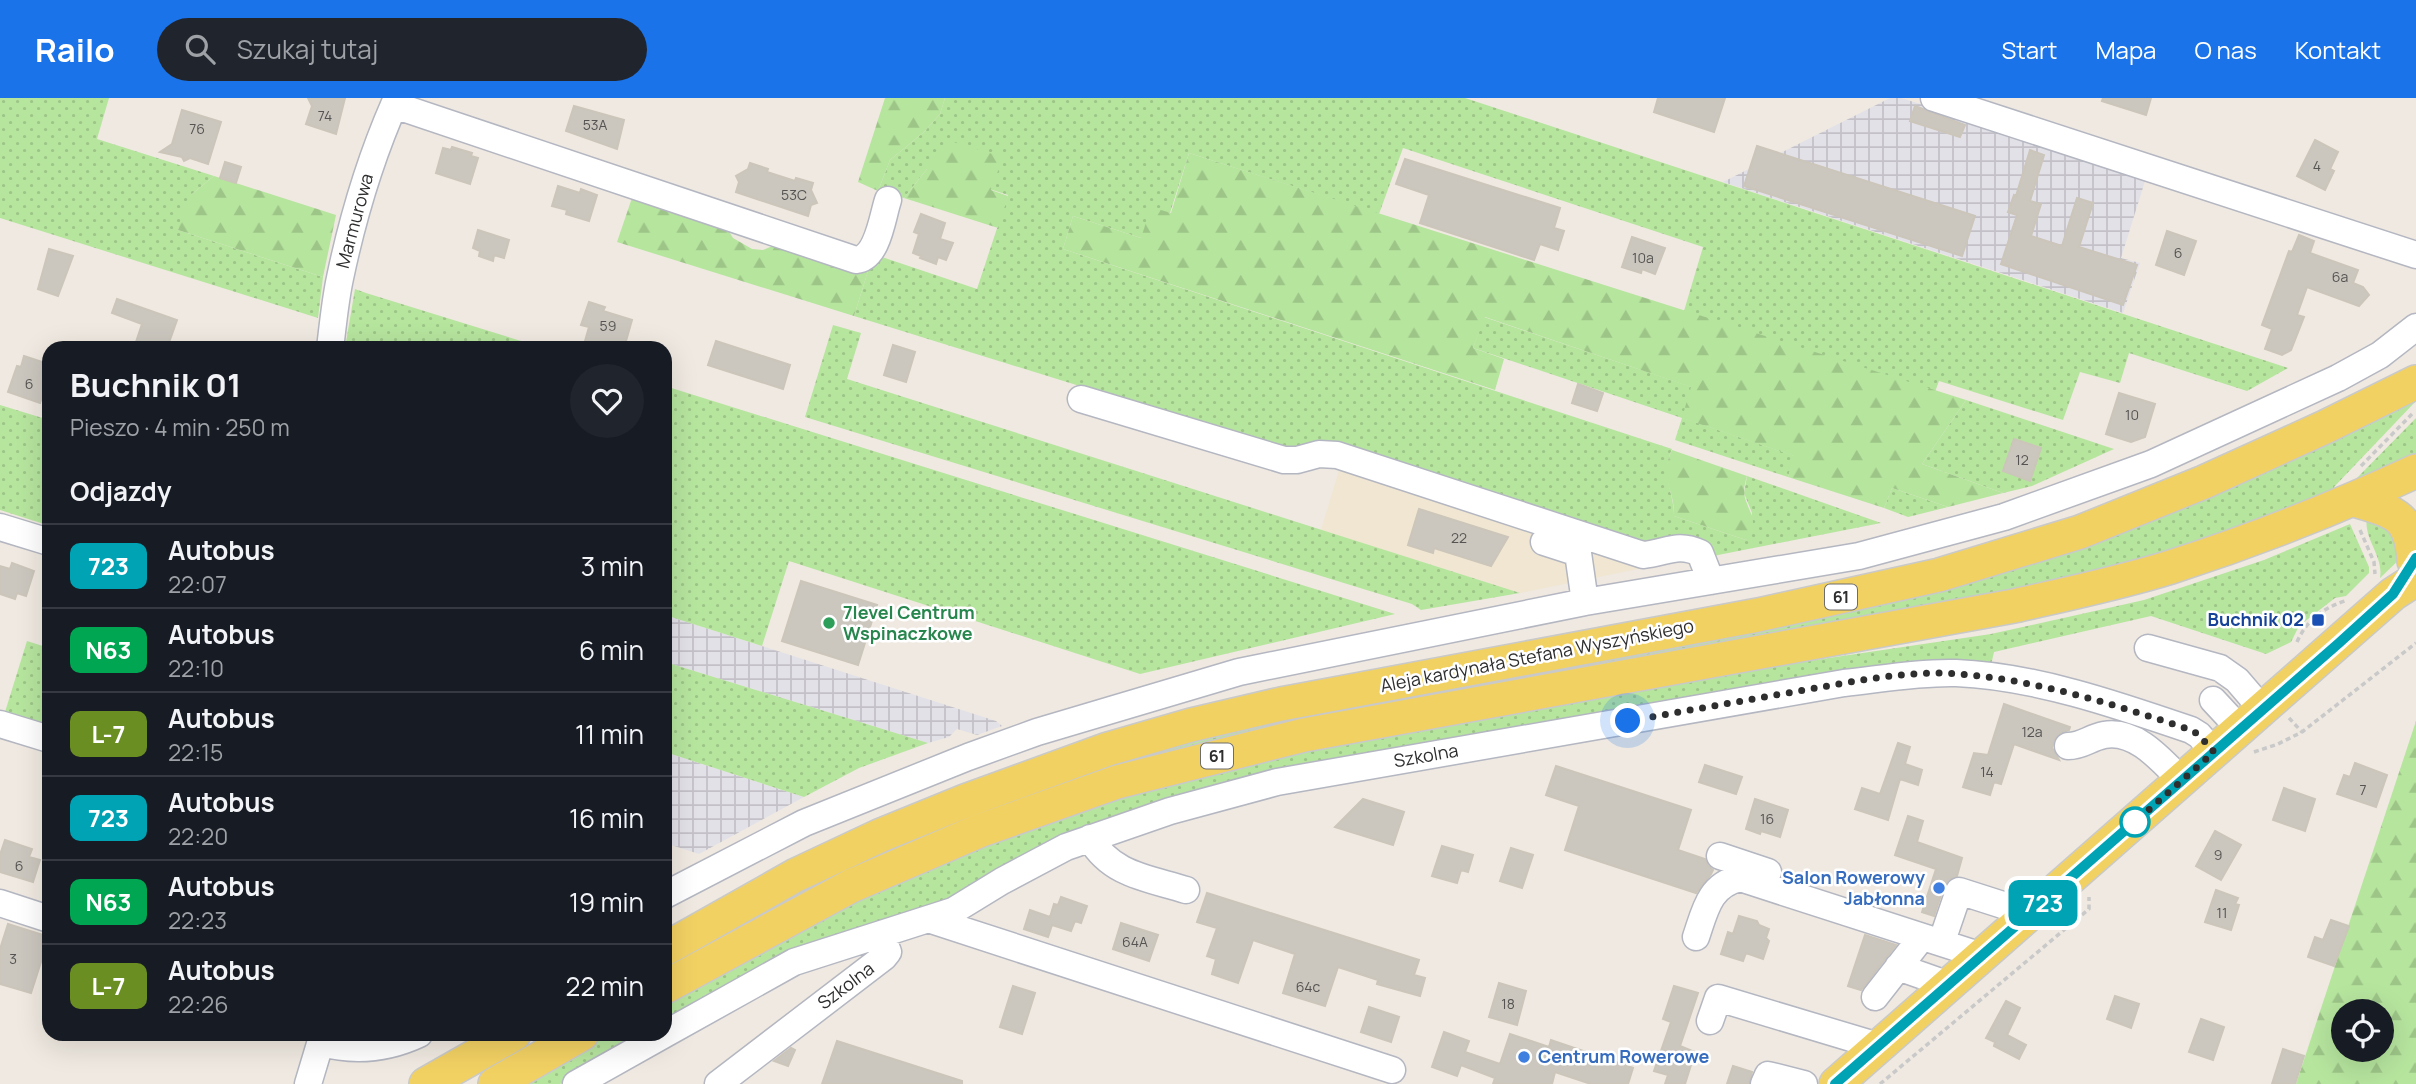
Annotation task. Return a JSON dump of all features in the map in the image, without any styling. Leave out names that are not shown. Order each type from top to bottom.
[{"type":"main road","name":"Aleja kardynała Stefana Wyszyńskiego","points":[[672,945],[796,875],[878,836],[1108,749],[1191,724],[1281,704],[1758,615],[1939,575],[2080,531],[2204,482],[2416,382]]},
{"type":"main road","name":"Aleja kardynała Stefana Wyszyńskiego","points":[[672,983],[851,886],[979,831],[1117,782],[1304,735],[2002,608],[2082,591],[2169,568],[2354,507],[2416,471]]},
{"type":"main road","points":[[1836,1084],[2182,781],[2251,734],[2403,572],[2411,536],[2402,520],[2380,508],[2354,507]]},
{"type":"main road","points":[[426,1084],[502,1041]]},
{"type":"main road","points":[[495,1084],[570,1041]]},
{"type":"street","points":[[1934,98],[2416,255]]},
{"type":"street","points":[[395,101],[856,260],[864,258],[872,251],[888,200]]},
{"type":"street","name":"Marmurowa","points":[[331,341],[339,280],[354,221],[380,135],[395,101]]},
{"type":"street","points":[[672,891],[804,823],[968,757],[1037,732],[1239,672],[1585,602],[1859,556],[2004,517],[2151,464],[2338,378],[2380,355],[2416,327]]},
{"type":"street","points":[[1081,399],[1284,460],[1297,460],[1319,454],[1337,456],[1643,555],[1678,547],[1691,549],[1700,553],[1711,581]]},
{"type":"street","points":[[1403,495],[1578,553],[1585,602]]},
{"type":"street","points":[[0,527],[42,540]]},
{"type":"street","points":[[2148,648],[2226,671],[2237,680],[2251,734]]},
{"type":"street","name":"Szkolna","points":[[718,1084],[884,957],[888,953],[881,934],[953,911],[1066,847],[1170,811],[1277,782],[1844,683],[1956,673],[2127,699],[2195,732],[2251,734]]},
{"type":"street","points":[[2213,700],[2251,734]]},
{"type":"street","points":[[0,724],[42,737]]},
{"type":"street","points":[[2068,746],[2079,746],[2110,734],[2121,736],[2150,748],[2182,781]]},
{"type":"street","points":[[1090,838],[1098,852],[1117,868],[1186,890]]},
{"type":"street","points":[[1720,856],[1987,952]]},
{"type":"street","points":[[1696,937],[1713,894],[1721,885],[1740,878],[1933,934]]},
{"type":"street","points":[[1875,997],[1898,967],[1933,934],[1959,891],[2009,907],[2023,921]]},
{"type":"street","points":[[0,903],[42,917]]},
{"type":"street","points":[[928,919],[1392,1070]]},
{"type":"street","points":[[672,1030],[794,962],[881,934]]},
{"type":"street","points":[[1898,967],[1950,985]]},
{"type":"street","points":[[1710,1021],[1718,999],[1878,1046]]},
{"type":"street","points":[[308,1084],[321,1041]]},
{"type":"street","points":[[328,1041],[350,1048],[373,1048],[402,1041]]},
{"type":"street","points":[[576,1084],[653,1041]]},
{"type":"street","points":[[1764,1084],[1768,1075],[1804,1084]]},
{"type":"path","points":[[2361,466],[2416,410]]},
{"type":"path","points":[[2354,507],[2360,530],[2403,572]]},
{"type":"path","points":[[2295,647],[2307,624],[2330,606],[2347,600]]},
{"type":"path","points":[[2251,734],[2278,744],[2302,732],[2416,643]]},
{"type":"path","points":[[2251,734],[2302,732]]},
{"type":"path","points":[[1880,1084],[2089,909],[2089,893]]},
{"type":"shaded area","points":[[1890,98],[1901,98],[2030,138],[2146,178],[2121,258],[2140,263],[2123,313],[1723,182]]},
{"type":"shaded area","points":[[1340,467],[1648,567],[1520,593],[1321,530]]},
{"type":"shaded area","points":[[672,617],[996,721],[1002,726],[977,735],[957,729],[949,737],[928,743],[672,664]]},
{"type":"shaded area","points":[[672,754],[804,797],[699,854],[672,845]]},
{"type":"green space","points":[[0,98],[109,98],[97,139],[214,176],[192,194],[178,230],[323,277],[318,318],[0,218]]},
{"type":"green space","points":[[885,98],[945,98],[940,114],[924,132],[890,160],[878,191],[858,182]]},
{"type":"green space","points":[[945,98],[1465,98],[2288,368],[2247,391],[2129,353],[2120,383],[2080,372],[2063,420],[1939,381],[1935,392],[1684,311],[1703,247],[1403,148],[1379,214],[1189,153],[1170,213],[1141,238],[1073,216],[1063,249],[1672,449],[1667,475],[1674,516],[1746,540],[1752,513],[1744,493],[1747,476],[1881,523],[1713,556],[1663,547],[1292,452],[854,316],[868,271],[863,269],[876,255],[977,289],[1008,195],[927,169],[904,198],[878,191],[890,160],[924,132],[940,114]]},
{"type":"green space","points":[[953,142],[1003,157],[991,190],[1008,196],[998,228],[904,198]]},
{"type":"green space","points":[[1189,153],[1966,400],[1922,464],[2003,493],[1948,507],[1892,488],[1884,508],[1788,477],[1794,456],[1682,418],[1691,387],[1485,317],[1473,348],[1504,359],[1495,390],[1063,249],[1073,216],[1141,238],[1151,207],[1171,213]]},
{"type":"green space","points":[[214,176],[336,215],[323,277],[178,230],[185,203]]},
{"type":"green space","points":[[634,192],[723,222],[733,238],[752,249],[763,250],[782,242],[868,271],[854,316],[617,242]]},
{"type":"green space","points":[[355,289],[521,341],[346,341]]},
{"type":"green space","points":[[1484,317],[1692,387],[1683,418],[1795,456],[1788,477],[1675,440],[1682,418],[1473,348]]},
{"type":"green space","points":[[833,325],[861,333],[847,379],[1520,593],[1421,610],[1412,604],[805,417]]},
{"type":"green space","points":[[672,388],[1395,614],[1140,674],[789,561],[762,646],[672,617]]},
{"type":"green space","points":[[2416,398],[2334,487],[2337,494],[2106,572],[1215,744],[672,969],[672,956],[820,877],[1062,778],[1214,733],[1859,606]]},
{"type":"green space","points":[[1966,400],[2114,449],[2032,486],[2003,493],[1922,464]]},
{"type":"green space","points":[[0,405],[42,418],[42,523],[0,510]]},
{"type":"green space","points":[[2416,418],[2416,457],[2352,483]]},
{"type":"green space","points":[[1672,450],[1747,476],[1744,495],[1753,523],[1746,540],[1674,516],[1667,476]]},
{"type":"green space","points":[[1892,488],[1948,507],[1908,517],[1884,508]]},
{"type":"green space","points":[[2383,516],[2403,556],[2380,578],[2379,562],[2368,533],[2367,517]]},
{"type":"green space","points":[[2350,524],[2369,567],[2369,573],[2346,596],[2335,598],[2299,626],[2291,642],[2266,654],[2151,616],[1994,652],[1991,665],[1278,776],[973,889],[672,1022],[672,999],[781,936],[947,860],[1143,790],[1276,754],[1728,673],[1991,634],[2144,600],[2264,560]]},
{"type":"green space","points":[[27,641],[42,646],[42,723],[5,712]]},
{"type":"green space","points":[[672,664],[928,743],[859,768],[804,797],[672,754]]},
{"type":"green space","points":[[2416,721],[2416,1084],[2296,1084]]},
{"type":"green space","points":[[598,1041],[637,1041],[560,1084],[524,1084]]},
{"type":"building","points":[[308,98],[345,98],[336,134],[306,124],[312,106]]},
{"type":"building","points":[[1658,98],[1725,98],[1714,132],[1654,112]]},
{"type":"building","points":[[2103,98],[2151,98],[2146,115],[2102,101]]},
{"type":"building","points":[[574,106],[624,120],[617,149],[566,131]]},
{"type":"building","points":[[1915,106],[1965,125],[1960,137],[1910,121]]},
{"type":"building","points":[[182,110],[221,122],[208,164],[190,158],[184,161],[182,157],[160,152],[172,144]]},
{"type":"building","points":[[2315,140],[2338,152],[2330,169],[2334,171],[2325,190],[2297,176]]},
{"type":"building","points":[[1757,146],[1975,216],[1962,256],[1744,186]]},
{"type":"building","points":[[452,147],[472,153],[471,156],[478,158],[470,184],[436,173],[443,148],[451,150]]},
{"type":"building","points":[[2030,150],[2044,155],[2030,201],[2041,204],[2031,236],[2062,246],[2077,198],[2093,203],[2079,247],[2137,265],[2123,305],[2001,264],[2017,215],[2008,212],[2014,195],[2016,196]]},
{"type":"building","points":[[1405,159],[1560,208],[1554,228],[1564,231],[1558,250],[1540,244],[1534,260],[1420,223],[1429,195],[1396,184]]},
{"type":"building","points":[[225,162],[241,167],[236,183],[220,178]]},
{"type":"building","points":[[750,163],[795,181],[796,178],[813,183],[811,190],[817,203],[811,205],[808,216],[736,192],[739,182],[736,176],[748,169]]},
{"type":"building","points":[[558,186],[580,193],[581,189],[597,195],[589,221],[566,214],[567,210],[552,206]]},
{"type":"building","points":[[921,214],[945,223],[940,239],[953,243],[946,260],[938,257],[936,264],[913,253],[919,234],[914,232]]},
{"type":"building","points":[[478,230],[509,240],[504,258],[494,255],[493,261],[479,256],[480,251],[473,248]]},
{"type":"building","points":[[2167,231],[2196,241],[2184,275],[2156,265]]},
{"type":"building","points":[[2299,235],[2314,241],[2310,253],[2358,270],[2353,283],[2363,287],[2369,295],[2359,306],[2307,287],[2297,315],[2304,317],[2291,350],[2282,355],[2265,349],[2272,329],[2262,325],[2289,251],[2292,252]]},
{"type":"building","points":[[1632,237],[1665,248],[1655,274],[1642,269],[1641,273],[1622,267]]},
{"type":"building","points":[[49,249],[73,256],[58,296],[38,289]]},
{"type":"building","points":[[117,299],[177,320],[170,341],[136,341],[142,324],[112,313]]},
{"type":"building","points":[[589,302],[605,307],[603,311],[632,320],[626,341],[585,341],[589,327],[581,325]]},
{"type":"building","points":[[716,341],[790,365],[783,389],[708,365]]},
{"type":"building","points":[[893,345],[915,352],[906,382],[884,375]]},
{"type":"building","points":[[24,356],[42,362],[40,403],[8,392],[17,366],[21,367]]},
{"type":"building","points":[[1578,384],[1603,393],[1597,411],[1572,403]]},
{"type":"building","points":[[2119,393],[2155,404],[2145,437],[2131,442],[2106,434]]},
{"type":"building","points":[[2014,439],[2041,448],[2030,481],[2003,471]]},
{"type":"building","points":[[1419,509],[1508,537],[1491,566],[1434,548],[1433,553],[1408,545]]},
{"type":"building","points":[[12,563],[34,571],[26,596],[17,593],[15,599],[0,594],[0,566],[10,569]]},
{"type":"building","name":"7level Centrum Wspinaczkowe","points":[[801,581],[877,605],[858,665],[782,641]]},
{"type":"building","points":[[2004,704],[2070,727],[2054,740],[2052,748],[2059,760],[2014,744],[2001,784],[1994,782],[1990,795],[1963,787],[1974,753],[1988,755]]},
{"type":"building","points":[[1898,743],[1910,747],[1905,764],[1922,770],[1918,785],[1900,779],[1888,820],[1855,809],[1862,788],[1880,794]]},
{"type":"building","points":[[2355,763],[2387,775],[2376,807],[2337,794],[2344,775],[2350,777]]},
{"type":"building","points":[[1705,765],[1742,777],[1736,794],[1699,782]]},
{"type":"building","points":[[1556,766],[1691,810],[1678,850],[1705,859],[1713,870],[1696,893],[1565,850],[1579,806],[1546,795]]},
{"type":"building","points":[[2284,788],[2315,799],[2305,831],[2273,820]]},
{"type":"building","points":[[1363,799],[1404,812],[1393,845],[1335,827]]},
{"type":"building","points":[[1755,799],[1788,810],[1780,837],[1746,829]]},
{"type":"building","points":[[1908,816],[1923,821],[1917,842],[1962,858],[1957,876],[1949,879],[1944,886],[1934,916],[1922,912],[1936,869],[1895,855]]},
{"type":"building","points":[[2215,831],[2241,845],[2221,880],[2196,866]]},
{"type":"building","points":[[5,840],[32,849],[29,857],[40,860],[33,882],[0,872],[0,855]]},
{"type":"building","points":[[1442,846],[1473,855],[1468,872],[1461,870],[1457,883],[1432,876]]},
{"type":"building","points":[[1511,848],[1533,855],[1522,888],[1500,881]]},
{"type":"building","points":[[2216,890],[2238,898],[2235,904],[2239,905],[2231,930],[2205,922]]},
{"type":"building","points":[[1207,893],[1419,960],[1414,975],[1425,978],[1420,996],[1377,984],[1378,980],[1338,967],[1325,1006],[1283,993],[1295,954],[1253,940],[1238,983],[1212,974],[1216,959],[1207,956],[1217,928],[1197,922]]},
{"type":"building","points":[[1061,897],[1087,906],[1081,923],[1075,921],[1071,931],[1052,925],[1048,937],[1024,929],[1030,910],[1050,917],[1054,904],[1058,905]]},
{"type":"building","points":[[1739,916],[1757,921],[1759,925],[1769,929],[1766,938],[1769,941],[1763,959],[1746,953],[1743,961],[1721,954],[1728,932],[1733,934]]},
{"type":"building","points":[[2331,920],[2349,926],[2334,966],[2308,957],[2315,937],[2323,940]]},
{"type":"building","points":[[1121,923],[1158,935],[1149,961],[1113,949]]},
{"type":"building","points":[[8,924],[42,935],[42,959],[31,993],[0,984],[0,949]]},
{"type":"building","points":[[1865,935],[1896,945],[1861,990],[1848,986]]},
{"type":"building","points":[[1499,983],[1526,991],[1517,1025],[1489,1017]]},
{"type":"building","points":[[1013,986],[1035,993],[1022,1034],[1000,1027]]},
{"type":"building","points":[[1674,986],[1698,993],[1680,1046],[1695,1052],[1685,1084],[1665,1084],[1668,1075],[1654,1071],[1671,1022],[1663,1019]]},
{"type":"building","points":[[2115,996],[2139,1004],[2131,1028],[2107,1019]]},
{"type":"building","points":[[2006,1001],[2020,1008],[2007,1035],[2026,1045],[2019,1059],[1994,1046],[1995,1042],[1986,1038]]},
{"type":"building","points":[[1369,1007],[1399,1017],[1391,1042],[1361,1032]]},
{"type":"building","points":[[2201,1019],[2224,1027],[2213,1060],[2189,1052]]},
{"type":"building","points":[[1444,1032],[1469,1041],[1465,1052],[1500,1064],[1510,1034],[1549,1047],[1551,1040],[1633,1068],[1628,1084],[1591,1084],[1555,1072],[1552,1084],[1493,1084],[1495,1078],[1461,1065],[1457,1076],[1432,1067]]},
{"type":"building","points":[[837,1041],[962,1081],[962,1084],[822,1084]]},
{"type":"building","points":[[791,1048],[795,1050],[788,1066],[774,1061]]},
{"type":"building","points":[[2283,1049],[2304,1056],[2295,1084],[2272,1084]]},
{"type":"building","points":[[1733,1066],[1752,1072],[1749,1084],[1727,1084]]},
{"type":"bus line","name":"723","points":[[1835,1084],[2339,643],[2393,594],[2416,558]]},
{"type":"place","name":"Buchnik 02","points":[[2318,620]]},
{"type":"place","name":"7level Centrum Wspinaczkowe","points":[[829,623]]},
{"type":"place","name":"Salon Rowerowy Jabłonna","points":[[1939,888]]},
{"type":"place","name":"Centrum Rowerowe","points":[[1524,1057]]},
{"type":"route","points":[[1628,721],[1844,683],[1903,676],[1956,673],[2046,687],[2191,730],[2214,752],[2135,822]]}]
